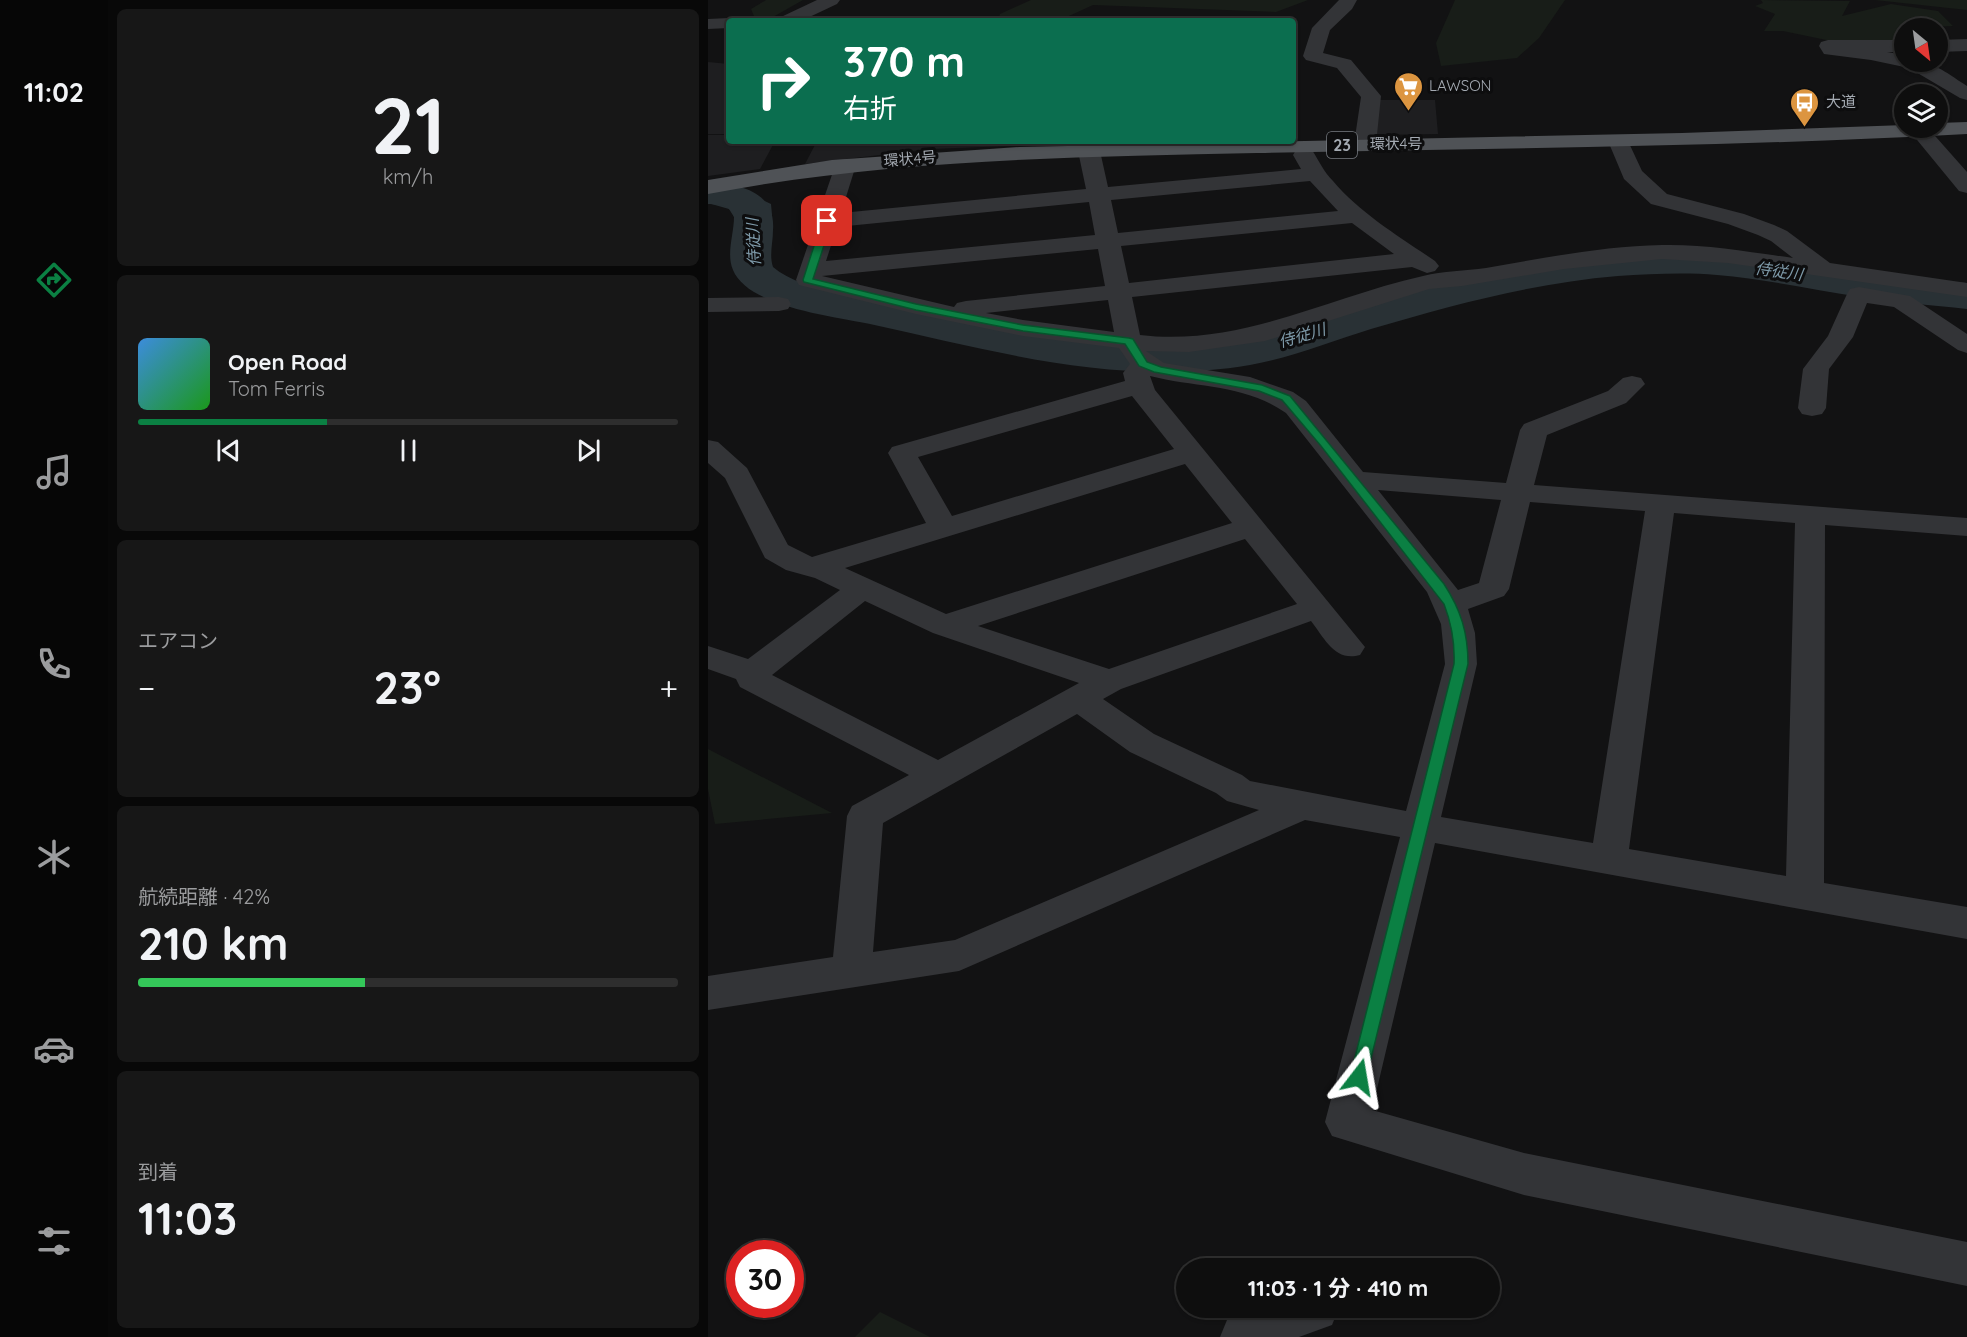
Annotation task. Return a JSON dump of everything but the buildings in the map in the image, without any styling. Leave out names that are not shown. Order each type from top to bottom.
[{"type":"main road","name":"環状4号","points":[[1948,129],[1967,128]]},
{"type":"main road","name":"環状4号","points":[[714,184],[845,165],[926,157],[1084,148],[1618,141],[1894,131]]},
{"type":"street","points":[[793,18],[831,0]]},
{"type":"street","points":[[1348,0],[1346,5],[1321,28],[1313,56],[1344,64],[1371,96],[1365,144]]},
{"type":"street","points":[[708,24],[726,23]]},
{"type":"street","points":[[1948,46],[1967,45]]},
{"type":"street","points":[[1894,46],[1828,46],[1831,50],[1894,58]]},
{"type":"street","points":[[1932,72],[1949,85],[1967,94]]},
{"type":"street","points":[[1927,138],[1967,186]]},
{"type":"street","points":[[1618,141],[1632,174],[1686,223]]},
{"type":"street","points":[[1300,146],[1315,174],[1334,197],[1448,281]]},
{"type":"street","points":[[1084,148],[1098,195],[1136,362],[1192,453],[1349,647]]},
{"type":"street","points":[[845,165],[808,280],[956,317],[1023,328],[1158,370],[1262,388],[1286,398],[1296,407],[1440,587],[1451,604],[1460,633],[1461,664],[1347,1122],[1524,1174],[1967,1264]]},
{"type":"street","points":[[827,221],[1315,174]]},
{"type":"street","points":[[811,270],[1358,216]]},
{"type":"street","points":[[1662,252],[1686,223],[1736,219],[1779,236],[1856,292],[1900,302],[1967,310]]},
{"type":"street","points":[[944,528],[902,453],[1136,362],[1160,345],[1189,344],[1265,333],[1426,282],[1448,281],[1564,262],[1662,252],[1728,256],[1827,273],[1967,290]]},
{"type":"street","points":[[956,317],[968,307],[1417,259]]},
{"type":"street","points":[[1812,408],[1816,369],[1840,336],[1856,292]]},
{"type":"street","points":[[1900,302],[1967,345]]},
{"type":"street","points":[[708,305],[779,304]]},
{"type":"street","points":[[1451,604],[1493,589],[1534,430],[1617,397],[1632,384]]},
{"type":"street","points":[[708,448],[736,474],[776,551],[797,563],[813,567],[944,626],[1108,681]]},
{"type":"street","points":[[813,567],[1192,453]]},
{"type":"street","points":[[1354,480],[1967,527]]},
{"type":"street","points":[[1609,860],[1661,503]]},
{"type":"street","points":[[1805,895],[1810,515]]},
{"type":"street","points":[[944,626],[1251,527]]},
{"type":"street","points":[[862,588],[753,673],[752,679],[938,775]]},
{"type":"street","points":[[852,972],[866,816],[1108,681],[1317,608]]},
{"type":"street","points":[[708,657],[753,673]]},
{"type":"street","points":[[1078,698],[1142,743],[1229,784],[1240,792],[1422,828],[1967,923]]},
{"type":"street","points":[[708,993],[959,955],[1302,806]]},
{"type":"street","points":[[1244,1337],[1263,1326],[1286,1318]]},
{"type":"shaded area","points":[[766,0],[803,0],[773,17],[754,16],[751,9]]},
{"type":"shaded area","points":[[1031,0],[1308,0],[1276,12],[1093,5],[1065,18],[999,18],[1000,14]]},
{"type":"shaded area","points":[[1455,0],[1565,0],[1539,38],[1517,58],[1441,66],[1436,43]]},
{"type":"shaded area","points":[[1761,0],[1850,1],[1842,16],[1891,4],[1938,11],[1945,18],[1894,18],[1894,42],[1841,43],[1783,31],[1764,31],[1775,14],[1755,6],[1763,3]]},
{"type":"shaded area","points":[[1875,0],[1967,0],[1967,10]]},
{"type":"shaded area","points":[[708,62],[726,64],[726,134],[708,134]]},
{"type":"shaded area","points":[[1378,100],[1435,100],[1438,134],[1372,135]]},
{"type":"shaded area","points":[[708,135],[726,135],[726,144],[773,144],[760,169],[708,176]]},
{"type":"shaded area","points":[[815,144],[1067,144],[929,149],[805,164]]},
{"type":"shaded area","points":[[708,186],[740,189],[771,204],[769,239],[733,242],[736,220],[729,209],[708,203]]},
{"type":"shaded area","points":[[708,749],[832,813],[715,824],[708,789]]},
{"type":"shaded area","points":[[880,1312],[930,1337],[855,1337]]},
{"type":"waterway","name":"侍従川","points":[[708,193],[735,197],[743,200],[751,208],[754,217],[751,262],[754,271],[771,285],[831,303],[1014,344],[1111,357],[1159,360],[1206,358],[1254,351],[1407,305],[1459,292],[1511,280],[1616,264],[1670,261],[1719,262],[1876,287],[1967,296]]},
{"type":"place","name":"LAWSON","points":[[1408,112]]},
{"type":"place","name":"大道","points":[[1805,128]]},
{"type":"route","points":[[827,221],[808,280],[916,307],[1023,328],[1129,341],[1143,364],[1158,370],[1262,388],[1286,398],[1325,443],[1440,587],[1451,604],[1458,623],[1461,664],[1359,1077]]}]
